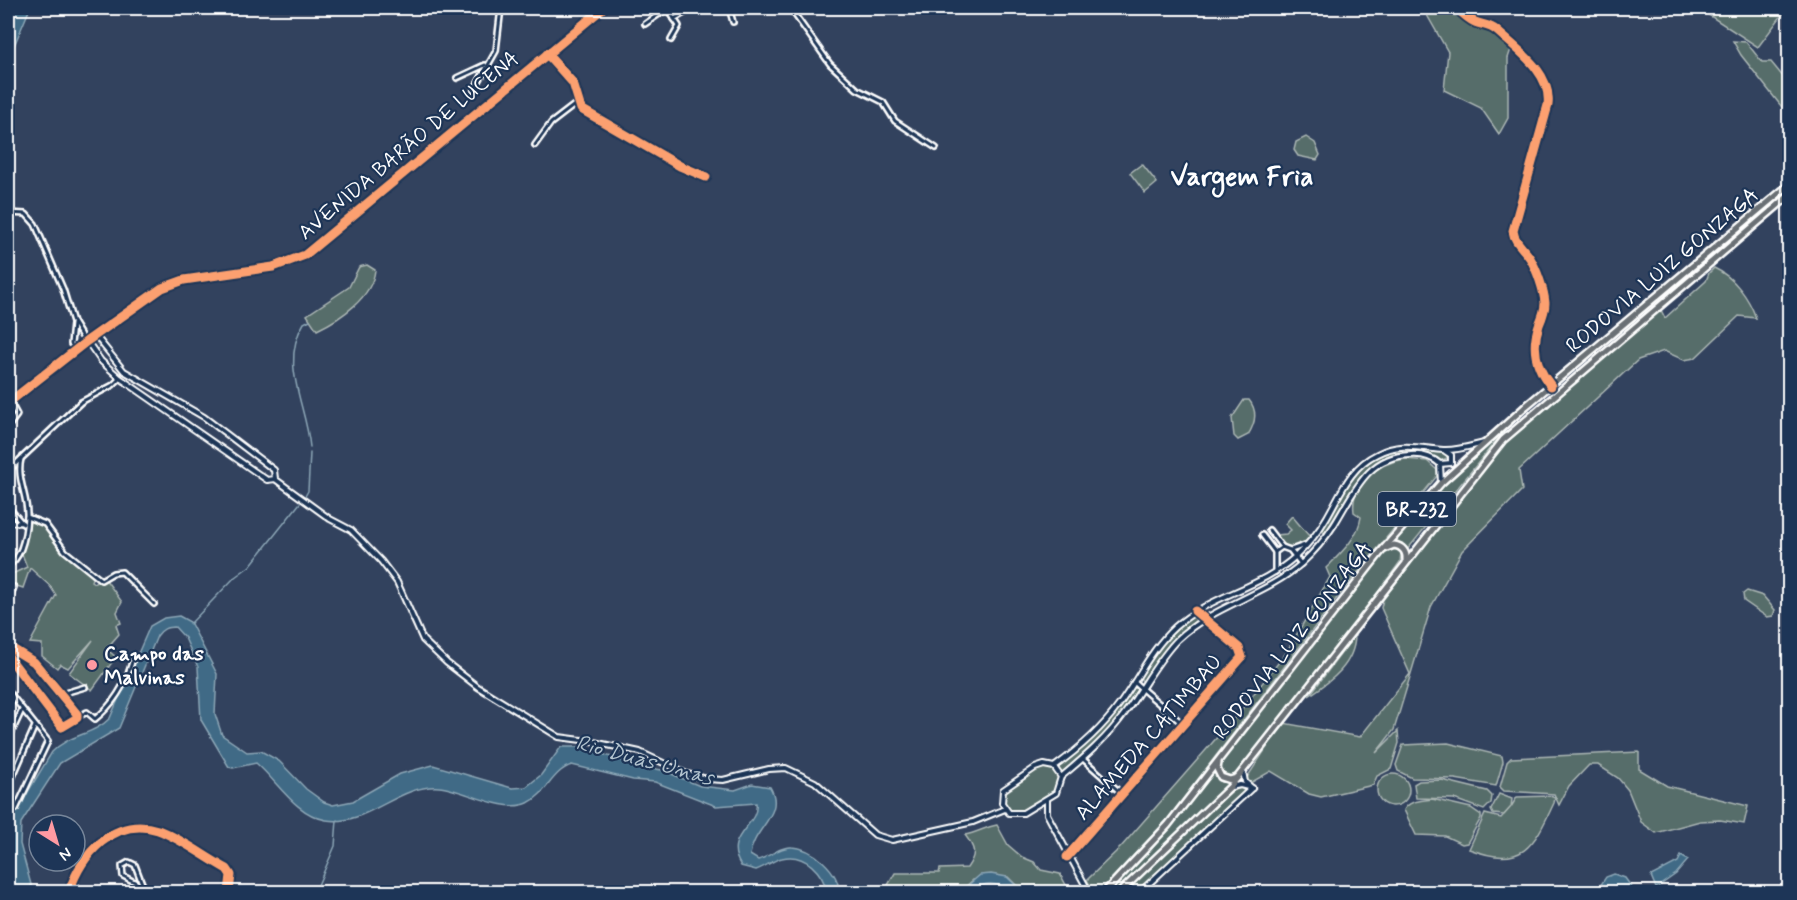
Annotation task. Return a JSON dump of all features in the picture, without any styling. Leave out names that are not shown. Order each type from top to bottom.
[{"type":"highway","name":"RODOVIA LUIZ GONZAGA","points":[[1105,892],[1152,845],[1380,553],[1441,483],[1484,443],[1790,184]]},
{"type":"highway","name":"RODOVIA LUIZ GONZAGA","points":[[1120,892],[1230,788],[1503,440],[1790,195]]},
{"type":"highway","points":[[1380,553],[1390,546],[1401,547],[1406,558],[1400,569]]},
{"type":"highway","points":[[1220,758],[1217,769],[1221,777],[1230,780],[1242,773]]},
{"type":"main road","name":"AVENIDA BARÃO DE LUCENA","points":[[9,402],[95,335],[153,293],[171,284],[263,270],[305,255],[603,8]]},
{"type":"main road","points":[[95,335],[124,371],[204,417],[274,470],[275,480]]},
{"type":"main road","points":[[86,342],[101,362],[120,378],[267,480],[275,480],[330,519],[351,530],[381,561],[397,582],[423,640],[447,663],[478,687],[559,737],[640,752],[687,774],[723,780],[769,769],[786,768],[815,782],[875,835],[891,840],[973,822],[1005,809],[1018,814],[1047,800],[1056,793],[1061,777],[1083,759],[1116,725],[1168,649],[1203,619],[1280,580],[1301,564],[1325,537],[1355,486],[1375,466],[1408,455],[1429,457],[1440,464],[1447,465],[1452,460],[1451,455],[1442,450]]},
{"type":"main road","points":[[1005,809],[1001,796],[1006,786],[1040,766],[1054,767],[1086,743],[1119,705],[1161,642],[1195,611],[1234,594],[1275,572],[1295,556],[1318,531],[1345,484],[1370,458],[1388,449],[1403,446],[1442,450],[1484,443]]},
{"type":"main road","points":[[1440,464],[1441,483]]},
{"type":"main road","points":[[1054,767],[1061,777]]},
{"type":"main road","points":[[1242,773],[1245,782],[1252,788]]},
{"type":"main road","points":[[1230,788],[1240,785],[1252,788]]},
{"type":"main road","points":[[1140,892],[1252,788]]},
{"type":"main road","points":[[1047,800],[1046,812],[1067,857],[1089,892]]},
{"type":"main road","points":[[1034,807],[1046,812]]},
{"type":"street","points":[[474,90],[498,46],[501,8]]},
{"type":"street","points":[[645,24],[668,8],[679,30],[671,40]]},
{"type":"street","points":[[729,8],[733,22]]},
{"type":"street","points":[[790,8],[830,64],[857,89],[883,102],[895,121],[936,148]]},
{"type":"street","points":[[1457,8],[1475,22],[1498,31],[1542,76],[1548,92],[1548,105],[1513,231],[1515,240],[1533,264],[1545,300],[1545,310],[1536,336],[1535,355],[1541,373],[1551,386]]},
{"type":"street","points":[[674,19],[691,9]]},
{"type":"street","points":[[547,54],[573,83],[577,103],[584,112],[706,177]]},
{"type":"street","points":[[457,78],[487,64]]},
{"type":"street","points":[[535,145],[551,123],[577,103]]},
{"type":"street","points":[[8,213],[26,214],[31,217],[63,289],[73,322],[86,342]]},
{"type":"street","points":[[71,344],[73,322]]},
{"type":"street","points":[[8,471],[81,402],[113,385],[120,378]]},
{"type":"street","points":[[8,427],[17,415],[9,402]]},
{"type":"street","points":[[8,566],[20,555],[27,517],[18,472],[21,458]]},
{"type":"street","points":[[8,507],[24,524]]},
{"type":"street","points":[[27,517],[45,524],[65,552],[94,576],[101,580],[113,573],[123,572],[154,604]]},
{"type":"street","points":[[8,522],[24,524]]},
{"type":"street","points":[[1318,531],[1325,537]]},
{"type":"street","points":[[1266,539],[1271,532],[1282,547],[1290,550],[1301,564]]},
{"type":"street","points":[[1262,535],[1275,552],[1275,572]]},
{"type":"street","points":[[1290,550],[1306,544]]},
{"type":"street","points":[[1275,552],[1282,547]]},
{"type":"street","points":[[8,604],[14,587]]},
{"type":"street","points":[[1234,594],[1238,603]]},
{"type":"street","points":[[1195,611],[1203,619]]},
{"type":"street","name":"ALAMEDA CATIMBAU","points":[[1067,857],[1184,725],[1243,654],[1239,648],[1203,619]]},
{"type":"street","points":[[8,646],[34,662],[61,694],[77,718]]},
{"type":"street","points":[[8,656],[62,727],[87,712],[95,719],[116,698],[132,662]]},
{"type":"street","points":[[1134,682],[1184,725]]},
{"type":"street","points":[[61,694],[85,687]]},
{"type":"street","points":[[8,694],[48,742],[16,809]]},
{"type":"street","points":[[8,740],[22,710]]},
{"type":"street","points":[[8,788],[35,726]]},
{"type":"street","points":[[1083,759],[1122,794]]},
{"type":"street","points":[[69,892],[85,859],[99,842],[120,831],[143,828],[168,835],[227,869],[231,875],[229,892]]},
{"type":"street","points":[[143,886],[135,865],[129,862],[122,866],[123,876],[154,892]]},
{"type":"street","points":[[73,881],[80,892]]},
{"type":"green space","points":[[1423,8],[1457,8],[1478,23],[1498,31],[1512,46],[1508,58],[1508,118],[1499,134],[1481,108],[1444,90],[1448,52]]},
{"type":"green space","points":[[1698,8],[1790,9],[1785,11],[1758,47]]},
{"type":"green space","points":[[1733,41],[1746,42],[1762,62],[1771,62],[1789,84],[1789,116],[1741,55]]},
{"type":"green space","points":[[1306,137],[1315,143],[1320,155],[1317,160],[1298,156],[1294,150],[1296,142]]},
{"type":"green space","points":[[1142,164],[1157,183],[1145,193],[1130,173]]},
{"type":"green space","points":[[367,265],[375,270],[368,290],[345,314],[317,330],[307,315],[349,287],[359,267]]},
{"type":"green space","points":[[1714,268],[1740,289],[1756,318],[1739,316],[1695,358],[1684,360],[1664,351],[1638,360],[1519,470],[1522,490],[1462,551],[1431,607],[1394,730],[1376,753],[1398,731],[1399,743],[1391,769],[1377,776],[1373,785],[1321,797],[1309,794],[1271,771],[1252,782],[1247,782],[1246,779],[1279,729],[1238,775],[1227,781],[1218,769],[1221,757],[1384,551],[1391,547],[1401,552],[1400,562],[1283,723],[1360,737],[1410,674],[1381,608],[1383,599],[1507,440],[1648,318],[1661,310],[1665,318],[1706,281]]},
{"type":"green space","points":[[1244,400],[1249,400],[1252,404],[1254,418],[1248,435],[1238,440],[1234,436],[1232,418]]},
{"type":"green space","points":[[1513,420],[1407,550],[1402,543],[1392,541],[1442,484]]},
{"type":"green space","points":[[1405,447],[1438,449],[1446,453],[1447,458],[1440,461],[1418,453],[1399,452],[1383,457],[1357,482],[1325,533],[1323,532],[1321,530],[1345,490],[1363,467],[1389,451]]},
{"type":"green space","points":[[1405,459],[1427,461],[1437,470],[1437,476],[1337,598],[1166,821],[1099,892],[1094,892],[1087,880],[1121,847],[1241,710],[1286,653],[1330,577],[1326,568],[1348,545],[1356,532],[1361,517],[1354,512],[1354,502],[1362,484],[1376,470]]},
{"type":"green space","points":[[1292,516],[1310,537],[1297,546],[1287,546],[1277,535],[1286,534],[1291,530],[1285,524]]},
{"type":"green space","points":[[28,519],[45,525],[64,553],[93,576],[91,581],[94,583],[98,579],[106,580],[122,602],[117,612],[121,623],[116,625],[119,634],[106,649],[116,657],[92,690],[69,673],[93,640],[68,668],[60,664],[57,668],[42,656],[42,644],[30,643],[56,595],[50,586],[30,568],[23,588],[8,583],[8,576],[27,567],[22,554]]},
{"type":"green space","points":[[1747,591],[1763,596],[1775,610],[1773,616],[1767,617],[1744,601],[1743,594]]},
{"type":"green space","points":[[1192,616],[1196,620],[1169,644],[1143,683],[1140,677],[1157,652],[1170,636]]},
{"type":"green space","points":[[1355,635],[1351,655],[1340,671],[1309,696]]},
{"type":"green space","points":[[1134,687],[1139,691],[1104,736],[1061,775],[1056,769],[1079,751]]},
{"type":"green space","points":[[1448,743],[1502,756],[1503,762],[1496,786],[1455,779],[1412,778],[1398,771],[1396,765],[1403,745]]},
{"type":"green space","points":[[1639,752],[1639,769],[1667,786],[1748,806],[1744,824],[1720,820],[1700,821],[1656,833],[1641,822],[1628,790],[1618,778],[1598,765],[1589,765],[1569,786],[1559,805],[1554,794],[1504,791],[1500,787],[1507,762],[1511,758]]},
{"type":"green space","points":[[1046,766],[1055,771],[1060,778],[1054,792],[1022,812],[1009,811],[1002,799],[1003,792],[1036,769]]},
{"type":"green space","points":[[1215,771],[1222,782],[1232,783],[1118,892],[1107,892],[1150,851]]},
{"type":"green space","points":[[1393,774],[1404,779],[1409,790],[1404,801],[1393,806],[1382,801],[1377,790],[1382,779]]},
{"type":"green space","points":[[1442,780],[1487,791],[1492,796],[1491,803],[1484,810],[1454,799],[1416,798],[1414,784],[1419,781]]},
{"type":"green space","points":[[1241,788],[1245,792],[1138,892],[1123,892],[1232,791]]},
{"type":"green space","points":[[1499,794],[1512,799],[1511,807],[1517,797],[1550,796],[1555,798],[1547,819],[1532,843],[1514,855],[1502,857],[1469,849],[1485,814],[1501,818],[1504,815],[1493,814],[1491,810]]},
{"type":"green space","points":[[1432,799],[1471,808],[1481,815],[1467,843],[1462,844],[1445,836],[1416,835],[1404,810],[1412,803]]},
{"type":"green space","points":[[997,825],[1008,845],[1022,857],[1034,862],[1041,870],[1060,874],[1066,885],[1082,892],[1023,892],[1008,877],[973,880],[960,892],[884,892],[895,873],[939,873],[940,869],[967,868],[973,851],[965,835]]},
{"type":"water","points":[[8,8],[30,8],[8,60],[8,22],[11,13]]},
{"type":"water","name":"Rio Duas Unas","points":[[179,616],[190,622],[217,674],[215,714],[222,735],[247,752],[261,751],[279,761],[306,789],[324,802],[333,805],[353,801],[400,774],[433,765],[512,788],[526,787],[541,775],[561,747],[580,747],[643,767],[662,770],[700,786],[735,790],[752,784],[770,787],[774,805],[752,845],[750,855],[758,860],[788,847],[800,848],[816,856],[830,869],[835,876],[839,892],[827,892],[817,871],[798,858],[775,860],[756,870],[741,866],[735,847],[753,818],[756,803],[716,806],[655,782],[633,780],[572,765],[560,772],[534,799],[518,806],[495,803],[439,787],[410,792],[355,817],[326,820],[315,817],[296,804],[256,763],[229,767],[201,720],[198,667],[185,638],[175,627],[169,627],[157,636],[119,728],[60,763],[21,823],[20,844],[33,892],[16,892],[8,864],[8,825],[52,752],[66,741],[97,728],[110,718],[150,626],[164,618]]},
{"type":"water","points":[[1681,856],[1688,860],[1676,874],[1656,888],[1651,876],[1678,862]]},
{"type":"water","points":[[991,874],[1007,877],[1023,892],[1012,892],[1003,887],[987,884],[974,892],[960,892],[980,875]]},
{"type":"water","points":[[1614,874],[1625,878],[1635,892],[1596,892],[1606,877]]},
{"type":"waterway","points":[[310,320],[304,323],[297,338],[294,368],[310,447]]},
{"type":"waterway","points":[[304,498],[308,491],[310,453]]},
{"type":"waterway","points":[[190,624],[235,577],[250,566],[300,503]]},
{"type":"waterway","points":[[315,892],[335,846],[337,820]]},
{"type":"cycle path","points":[[8,403],[87,341],[162,288],[184,280],[273,267],[305,255],[603,8]]},
{"type":"cycle path","points":[[1457,8],[1472,21],[1495,29],[1523,54],[1539,73],[1548,93],[1548,105],[1513,231],[1518,243],[1533,263],[1543,292],[1545,303],[1535,350],[1542,372],[1551,386]]},
{"type":"cycle path","points":[[547,54],[573,83],[581,109],[680,166],[706,177]]},
{"type":"cycle path","points":[[1067,857],[1242,657],[1239,648],[1195,611]]},
{"type":"cycle path","points":[[8,646],[34,662],[77,714],[77,718],[62,727],[8,656]]},
{"type":"cycle path","points":[[69,892],[82,865],[102,842],[127,829],[142,827],[167,834],[227,869],[231,875],[229,892]]},
{"type":"place","name":"Campo das Malvinas","points":[[92,665]]},
{"type":"district","name":"Vargem Fria","points":[[1242,176]]}]
